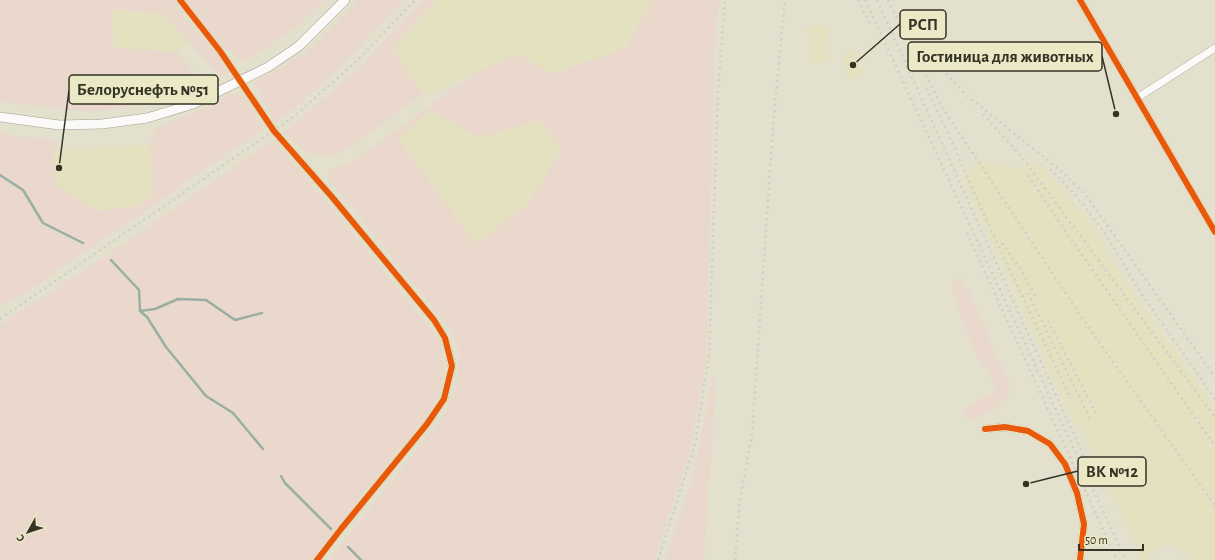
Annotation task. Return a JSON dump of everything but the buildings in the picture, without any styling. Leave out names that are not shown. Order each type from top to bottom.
[{"type":"street","points":[[180,0],[220,51],[279,137],[434,320],[445,338],[452,366],[444,399],[427,424],[341,529],[318,560]]},
{"type":"street","points":[[0,117],[59,124],[102,124],[148,118],[194,104],[268,67],[299,46],[345,0]]},
{"type":"street","points":[[1080,0],[1215,232]]},
{"type":"street","points":[[1138,98],[1215,48]]},
{"type":"street","points":[[985,429],[1006,427],[1028,431],[1050,444],[1065,464],[1077,493],[1084,524],[1080,560]]},
{"type":"shaded area","points":[[0,0],[173,0],[179,11],[218,55],[228,72],[220,77],[164,14],[113,9],[114,48],[177,52],[202,83],[199,87],[141,105],[89,112],[0,102]]},
{"type":"shaded area","points":[[184,0],[325,0],[287,34],[245,62],[221,44]]},
{"type":"shaded area","points":[[358,0],[405,0],[322,84],[275,124],[254,82],[304,54]]},
{"type":"shaded area","points":[[423,0],[437,0],[392,48],[422,94],[351,147],[334,155],[321,156],[302,150],[284,132],[360,68]]},
{"type":"shaded area","points":[[437,0],[652,0],[627,47],[554,74],[517,54],[430,93],[422,94],[392,48]]},
{"type":"shaded area","points":[[652,0],[719,0],[714,51],[706,362],[691,447],[654,560],[329,560],[442,418],[457,386],[459,352],[451,330],[328,178],[329,171],[357,159],[476,72],[517,54],[554,74],[627,47]],"holes":[[[431,110],[479,138],[540,120],[562,149],[529,203],[476,244],[398,139]]]},
{"type":"shaded area","points":[[113,9],[164,14],[188,42],[177,52],[114,48]]},
{"type":"shaded area","points":[[807,26],[828,26],[829,62],[809,63]]},
{"type":"shaded area","points":[[858,51],[862,76],[848,79],[843,54]]},
{"type":"shaded area","points":[[232,93],[244,96],[264,129],[24,294],[0,305],[0,129],[11,136],[51,139],[62,151],[53,151],[56,185],[97,211],[138,206],[152,195],[150,144],[155,128],[206,108]]},
{"type":"shaded area","points":[[431,110],[479,138],[540,120],[562,149],[529,203],[476,244],[398,139]]},
{"type":"shaded area","points":[[273,140],[340,218],[439,339],[446,364],[440,391],[429,413],[346,514],[312,560],[0,560],[0,325],[113,251]]},
{"type":"shaded area","points":[[150,144],[152,196],[138,206],[97,211],[56,185],[53,151]]},
{"type":"shaded area","points":[[981,160],[1021,169],[1030,163],[1041,165],[1086,216],[1128,285],[1215,407],[1215,560],[1191,560],[1171,543],[1149,553],[1153,560],[1140,560],[1129,530],[1079,424],[1074,423],[962,177]]},
{"type":"shaded area","points":[[960,279],[968,288],[1003,371],[1010,380],[1008,395],[1001,404],[983,416],[971,420],[966,420],[964,412],[971,405],[987,396],[995,389],[993,380],[981,363],[970,340],[952,291],[952,283]]},
{"type":"shaded area","points":[[712,377],[716,379],[704,560],[665,560],[693,478]]},
{"type":"waterway","points":[[0,175],[23,190],[43,223],[83,243]]},
{"type":"waterway","points":[[111,260],[139,290],[140,311],[147,317],[166,347],[206,396],[233,413],[263,449]]},
{"type":"waterway","points":[[140,311],[155,309],[178,299],[206,300],[235,320],[262,313]]},
{"type":"waterway","points":[[281,476],[285,483],[331,529]]},
{"type":"waterway","points":[[348,547],[361,560]]},
{"type":"railway","points":[[0,319],[292,118],[358,60],[415,0]]},
{"type":"railway","points":[[658,560],[695,445],[709,355],[718,90],[725,0]]},
{"type":"railway","points":[[735,560],[740,500],[752,435],[773,125],[785,0]]},
{"type":"railway","points":[[858,0],[871,26]]},
{"type":"railway","points":[[865,0],[1126,560]]},
{"type":"railway","points":[[877,0],[1084,457]]},
{"type":"railway","points":[[888,0],[942,107],[1078,312],[1215,506]]},
{"type":"railway","points":[[904,23],[964,93],[1062,172],[1085,194],[1215,377]]},
{"type":"railway","points":[[927,88],[957,152],[991,231],[1071,399]]},
{"type":"railway","points":[[983,114],[1021,156],[1215,417]]},
{"type":"railway","points":[[1050,169],[1073,192],[1104,232],[1141,293],[1215,399]]},
{"type":"railway","points":[[1028,175],[1215,446]]},
{"type":"railway","points":[[967,233],[1117,560]]},
{"type":"railway","points":[[1002,243],[1023,273],[1036,298]]},
{"type":"railway","points":[[1028,293],[1090,419]]},
{"type":"railway","points":[[1048,321],[1097,415]]},
{"type":"cycle path","points":[[180,0],[220,51],[274,131],[332,197],[434,320],[445,338],[452,366],[444,399],[427,424],[317,560]]},
{"type":"cycle path","points":[[1080,0],[1215,232]]},
{"type":"cycle path","points":[[985,429],[1005,427],[1028,431],[1050,444],[1065,464],[1077,493],[1084,524],[1080,560]]},
{"type":"place","name":"РСП","points":[[853,65]]},
{"type":"place","name":"Гостиница для животных","points":[[1116,114]]},
{"type":"place","name":"Белоруснефть №51","points":[[59,168]]},
{"type":"place","name":"ВК №12","points":[[1026,484]]}]
